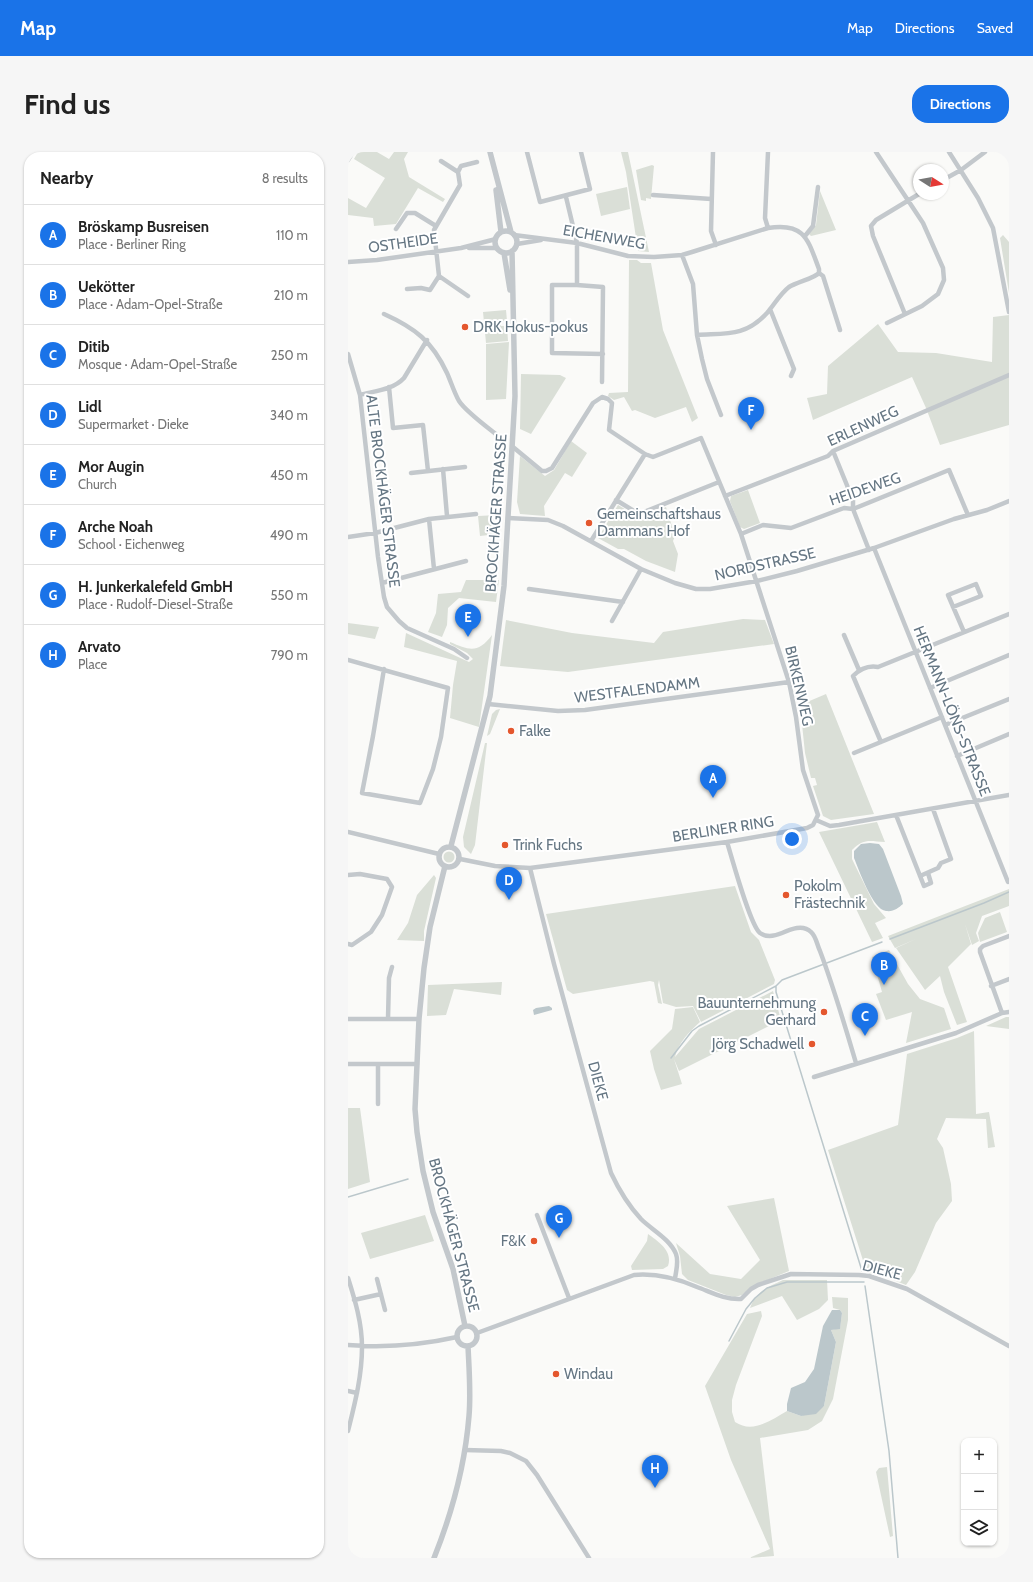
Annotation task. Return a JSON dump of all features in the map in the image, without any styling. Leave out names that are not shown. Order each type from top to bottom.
[{"type":"street","points":[[348,160],[353,152]]},
{"type":"street","points":[[490,152],[513,233],[517,239],[517,244],[512,251],[504,253],[497,248],[496,239],[501,232],[494,170]]},
{"type":"street","points":[[528,152],[540,202],[566,197],[590,189],[581,152]]},
{"type":"street","points":[[713,152],[711,231],[716,245]]},
{"type":"street","points":[[768,152],[765,218],[768,228]]},
{"type":"street","points":[[876,152],[909,200],[923,224],[943,268],[944,280],[938,294],[922,306],[887,323]]},
{"type":"street","points":[[949,152],[978,198],[994,228],[1009,312]]},
{"type":"street","points":[[949,177],[961,170],[985,152]]},
{"type":"street","points":[[441,161],[458,172]]},
{"type":"street","points":[[407,289],[421,288],[430,290],[439,276],[434,230],[460,185],[458,172],[461,166],[476,162]]},
{"type":"street","points":[[818,187],[813,226],[805,236],[820,269],[819,273],[823,276],[840,330]]},
{"type":"street","points":[[652,195],[711,199]]},
{"type":"street","points":[[566,197],[576,243],[577,285]]},
{"type":"street","points":[[905,314],[873,236],[871,226],[876,220],[913,198]]},
{"type":"street","points":[[396,229],[407,213],[416,213],[436,226]]},
{"type":"street","name":"EICHENWEG","points":[[513,233],[545,240],[576,243],[628,256],[654,257],[682,255],[777,226],[789,228],[805,236]]},
{"type":"street","points":[[501,232],[513,233]]},
{"type":"street","name":"OSTHEIDE","points":[[461,248],[496,239]]},
{"type":"street","name":"EICHENWEG","points":[[517,244],[545,240]]},
{"type":"street","name":"OSTHEIDE","points":[[348,262],[377,260],[461,248],[497,248]]},
{"type":"street","name":"BROCKHÄGER STRASSE","points":[[451,846],[488,704],[503,593],[515,396],[512,251]]},
{"type":"street","name":"BROCKHÄGER STRASSE","points":[[504,253],[514,320]]},
{"type":"street","points":[[682,255],[693,284],[696,335],[706,379],[721,414]]},
{"type":"street","points":[[696,335],[742,332],[758,323],[788,288],[819,273]]},
{"type":"street","points":[[439,276],[468,296]]},
{"type":"street","points":[[602,382],[603,354],[603,287],[552,285],[552,353],[603,354]]},
{"type":"street","points":[[770,309],[794,369],[791,376]]},
{"type":"street","points":[[384,314],[399,321],[427,340],[446,372],[458,400],[464,407],[502,439]]},
{"type":"street","points":[[360,395],[400,383],[427,340]]},
{"type":"street","name":"ALTE BROCKHÄGER STRASSE","points":[[348,354],[360,395],[375,533],[387,607],[399,622],[407,628],[454,650],[467,658]]},
{"type":"street","name":"ERLENWEG","points":[[725,496],[828,456],[833,451],[1009,375]]},
{"type":"street","points":[[389,387],[393,428],[423,425],[428,471]]},
{"type":"street","points":[[513,447],[542,471],[546,471],[552,468],[592,403],[602,397],[608,399],[612,403],[609,430],[645,454],[591,541]]},
{"type":"street","name":"BIRKENWEG","points":[[645,454],[653,457],[701,438],[741,534],[789,682],[796,717],[803,770],[817,811],[816,820]]},
{"type":"street","name":"HERMANN-LÖNS-STRASSE","points":[[833,451],[853,500],[853,509],[872,549],[930,688],[1008,882]]},
{"type":"street","points":[[411,473],[465,467]]},
{"type":"street","points":[[443,469],[447,516]]},
{"type":"street","name":"HEIDEWEG","points":[[741,534],[762,526],[791,528],[844,508],[853,509],[949,470],[968,515]]},
{"type":"street","points":[[616,500],[639,514],[719,482]]},
{"type":"street","name":"NORDSTRASSE","points":[[508,518],[548,520],[591,541],[641,569],[675,583],[696,589],[710,590],[757,582],[797,572],[872,549],[968,515],[987,510],[1009,501]]},
{"type":"street","points":[[348,536],[375,533],[429,519],[476,514]]},
{"type":"street","points":[[429,519],[434,570]]},
{"type":"street","points":[[382,583],[466,561]]},
{"type":"street","points":[[612,621],[641,569]]},
{"type":"street","points":[[953,607],[980,596],[976,584],[948,595],[953,607],[964,632]]},
{"type":"street","points":[[529,589],[623,602]]},
{"type":"street","points":[[881,742],[853,676],[859,670],[871,666],[878,667],[1009,614]]},
{"type":"street","points":[[844,635],[859,670]]},
{"type":"street","points":[[930,688],[1009,655]]},
{"type":"street","points":[[348,660],[384,669],[448,688],[441,737],[433,769],[420,803],[362,793],[384,669]]},
{"type":"street","name":"WESTFALENDAMM","points":[[488,704],[558,711],[586,710],[789,682]]},
{"type":"street","points":[[945,725],[1009,699]]},
{"type":"street","points":[[854,753],[942,717]]},
{"type":"street","points":[[957,756],[1009,734]]},
{"type":"street","points":[[816,820],[830,826],[1009,795]]},
{"type":"street","points":[[920,876],[938,868],[941,863],[951,859],[932,809]]},
{"type":"street","points":[[896,815],[924,886],[931,883],[928,873]]},
{"type":"street","name":"BERLINER RING","points":[[460,859],[495,866],[530,868],[727,842],[807,828],[813,825],[816,820]]},
{"type":"street","points":[[348,832],[439,854]]},
{"type":"street","points":[[727,842],[751,919],[759,932],[765,936],[771,936],[798,928],[812,932],[827,970],[856,1064]]},
{"type":"street","points":[[451,846],[459,852],[460,859],[456,865],[452,867],[445,866],[441,863],[439,854],[445,847],[451,846]]},
{"type":"street","name":"BROCKHÄGER STRASSE","points":[[445,866],[430,927],[424,968],[418,1019],[416,1109],[417,1132],[423,1171],[433,1212],[453,1269],[465,1326]]},
{"type":"street","name":"DIEKE","points":[[530,868],[554,964],[611,1172],[618,1189],[630,1207],[673,1248],[678,1262],[675,1278],[720,1296],[734,1300],[741,1300],[751,1289],[791,1274],[869,1276],[907,1290],[1009,1346]]},
{"type":"street","points":[[348,875],[360,874],[387,879],[392,887],[382,915],[371,932],[352,945],[348,944]]},
{"type":"street","points":[[1002,1013],[980,949],[983,946],[1009,936]]},
{"type":"street","points":[[388,1019],[389,978],[392,967]]},
{"type":"street","points":[[992,986],[1009,979]]},
{"type":"street","points":[[814,1077],[956,1033],[1002,1013],[1009,1012]]},
{"type":"street","points":[[348,1019],[418,1019]]},
{"type":"street","points":[[348,1064],[417,1064]]},
{"type":"street","points":[[378,1064],[378,1104]]},
{"type":"street","points":[[537,1215],[569,1298]]},
{"type":"street","points":[[477,1333],[634,1275],[646,1274],[675,1278]]},
{"type":"street","points":[[348,1278],[359,1320],[362,1346],[359,1384],[348,1431]]},
{"type":"street","points":[[378,1279],[385,1310]]},
{"type":"street","points":[[354,1300],[381,1294]]},
{"type":"street","points":[[465,1326],[474,1328],[477,1333],[474,1343],[468,1346],[462,1344],[457,1337],[460,1328],[465,1326]]},
{"type":"street","points":[[348,1345],[400,1346],[457,1337]]},
{"type":"street","points":[[434,1558],[456,1495],[465,1450],[469,1416],[468,1346]]},
{"type":"street","points":[[348,1391],[356,1393]]},
{"type":"street","points":[[465,1450],[506,1452],[526,1461],[538,1475],[589,1558]]},
{"type":"shaded area","points":[[358,152],[377,152],[389,159],[394,152],[408,152],[404,159],[409,177],[445,199],[443,202],[418,188],[396,224],[374,226],[373,218],[348,215],[348,198],[366,208],[385,178],[354,159]]},
{"type":"shaded area","points":[[621,152],[628,152],[649,252],[638,251],[626,172]]},
{"type":"shaded area","points":[[652,165],[654,166],[651,199],[646,198],[646,201],[641,200],[636,170]]},
{"type":"shaded area","points":[[627,187],[630,209],[601,216],[596,194]]},
{"type":"shaded area","points":[[820,191],[836,230],[811,236],[809,234],[816,225]]},
{"type":"shaded area","points":[[1003,235],[1009,242],[1009,293],[1000,238]]},
{"type":"shaded area","points":[[629,260],[637,260],[641,263],[651,263],[663,330],[698,418],[692,422],[686,407],[655,418],[635,410],[632,411],[624,397],[614,400],[608,396],[609,393],[628,392]]},
{"type":"shaded area","points":[[506,310],[507,321],[501,321],[501,326],[507,326],[508,341],[486,343],[483,312]]},
{"type":"shaded area","points":[[1009,315],[1009,425],[940,445],[912,377],[813,420],[807,398],[827,394],[828,366],[878,324],[898,352],[936,353],[992,362],[993,317]]},
{"type":"shaded area","points":[[509,342],[506,399],[486,400],[486,344]]},
{"type":"shaded area","points":[[521,374],[560,375],[566,378],[531,434],[520,429]]},
{"type":"shaded area","points":[[571,441],[587,453],[572,477],[565,473],[544,506],[545,516],[520,514],[517,502],[520,456],[545,476],[554,470]]},
{"type":"shaded area","points":[[748,490],[760,523],[744,529],[740,527],[730,501],[731,496]]},
{"type":"shaded area","points":[[618,505],[640,518],[666,507],[675,536],[673,541],[678,554],[675,572],[646,561],[624,549],[618,549],[598,538]]},
{"type":"shaded area","points":[[498,515],[497,534],[480,536],[478,516]]},
{"type":"shaded area","points":[[466,580],[499,580],[496,602],[459,598],[448,608],[447,625],[442,637],[428,632],[436,613],[438,594],[461,592]]},
{"type":"shaded area","points":[[743,619],[765,620],[774,644],[568,672],[500,666],[506,620],[572,633],[654,643],[663,632]]},
{"type":"shaded area","points":[[348,623],[379,627],[375,639],[348,634]]},
{"type":"shaded area","points":[[406,633],[469,662],[473,659],[467,653],[450,644],[450,642],[473,649],[478,648],[492,635],[479,727],[450,718],[457,661],[404,647]]},
{"type":"shaded area","points":[[826,694],[874,814],[831,820],[823,816],[813,786],[817,785],[815,778],[811,778],[805,753],[800,705]]},
{"type":"shaded area","points":[[500,709],[490,734],[487,736],[492,714],[496,710]]},
{"type":"shaded area","points":[[485,743],[487,743],[475,845],[471,854],[464,847],[463,837]]},
{"type":"shaded area","points":[[877,822],[885,842],[867,841],[856,846],[852,850],[852,859],[874,904],[886,918],[875,923],[883,938],[872,942],[819,832]]},
{"type":"shaded area","points":[[861,844],[879,844],[883,849],[901,896],[903,904],[894,910],[886,911],[881,909],[876,904],[867,889],[854,858],[854,851]]},
{"type":"shaded area","points":[[449,851],[453,853],[455,857],[453,861],[449,863],[445,861],[443,857],[445,853]]},
{"type":"shaded area","points":[[434,875],[436,878],[424,931],[424,941],[397,940],[408,923],[417,895]]},
{"type":"shaded area","points":[[735,886],[751,932],[759,940],[775,980],[774,984],[701,1022],[693,1006],[676,1007],[663,1003],[659,980],[658,985],[662,1004],[658,1003],[654,982],[650,981],[573,994],[567,990],[546,914]]},
{"type":"shaded area","points":[[1009,889],[1009,906],[982,916],[976,933],[979,941],[972,945],[965,924],[971,944],[948,967],[967,1022],[957,1025],[944,992],[940,976],[925,990],[896,948],[916,939],[895,948],[888,936]]},
{"type":"shaded area","points":[[1000,912],[1007,932],[980,942],[978,933],[985,918]]},
{"type":"shaded area","points":[[889,950],[908,984],[920,999],[944,1008],[951,1029],[906,1043],[912,1012],[886,1020],[876,994],[882,992],[872,957]]},
{"type":"shaded area","points":[[502,982],[501,995],[454,989],[446,1015],[427,1016],[428,985]]},
{"type":"shaded area","points":[[773,991],[781,1020],[679,1071],[674,1059],[682,1084],[661,1090],[650,1051],[672,1029],[675,1009],[693,1007],[700,1022],[681,1042],[675,1057],[699,1029]]},
{"type":"shaded area","points":[[549,1006],[552,1010],[534,1015],[533,1010],[536,1008]]},
{"type":"shaded area","points":[[1009,1017],[1009,1029],[986,1026]]},
{"type":"shaded area","points":[[974,1031],[976,1114],[989,1112],[995,1147],[988,1148],[986,1119],[946,1118],[937,1139],[943,1148],[951,1184],[952,1201],[936,1223],[915,1272],[906,1285],[878,1274],[867,1273],[828,1150],[898,1125],[907,1054]]},
{"type":"shaded area","points":[[348,1108],[360,1108],[370,1182],[348,1189]]},
{"type":"shaded area","points":[[774,1198],[789,1271],[753,1286],[742,1295],[735,1297],[688,1280],[682,1274],[680,1256],[676,1243],[710,1274],[741,1279],[760,1260],[727,1206]]},
{"type":"shaded area","points":[[425,1215],[434,1241],[370,1259],[361,1233]]},
{"type":"shaded area","points":[[648,1234],[667,1251],[669,1256],[668,1266],[663,1269],[632,1270],[631,1266],[647,1241]]},
{"type":"shaded area","points":[[783,1280],[827,1280],[828,1300],[819,1309],[797,1320],[782,1296],[750,1308],[756,1297],[763,1290]]},
{"type":"shaded area","points":[[832,1297],[848,1298],[848,1320],[833,1399],[822,1421],[808,1430],[760,1438],[774,1556],[749,1558],[770,1549],[731,1460],[705,1386],[747,1314],[761,1311],[762,1316],[736,1385],[732,1400],[732,1412],[735,1422],[748,1427],[755,1426],[768,1422],[787,1411],[801,1416],[824,1406],[836,1342],[831,1330],[840,1328],[842,1313],[840,1310],[833,1308]]},
{"type":"shaded area","points":[[832,1310],[840,1310],[842,1313],[840,1329],[831,1330],[836,1342],[824,1406],[816,1414],[801,1416],[787,1411],[791,1388],[805,1382],[814,1369],[823,1326]]},
{"type":"shaded area","points":[[887,1467],[893,1536],[890,1537],[876,1472],[879,1468]]},
{"type":"waterway","points":[[890,939],[1009,892]]},
{"type":"waterway","points":[[862,1271],[776,992],[776,986],[782,980],[882,942]]},
{"type":"waterway","points":[[671,1058],[692,1031],[699,1026],[776,986]]},
{"type":"waterway","points":[[348,1197],[408,1179]]},
{"type":"waterway","points":[[729,1341],[746,1309],[755,1298],[767,1288],[787,1282],[864,1282]]},
{"type":"waterway","points":[[865,1286],[889,1451],[898,1558]]},
{"type":"place","name":"DRK Hokus-pokus","points":[[465,327]]},
{"type":"place","name":"Arche Noah","points":[[751,430]]},
{"type":"place","name":"Gemeinschaftshaus Dammans Hof","points":[[589,523]]},
{"type":"place","name":"Mor Augin","points":[[468,637]]},
{"type":"place","name":"Falke","points":[[511,731]]},
{"type":"place","name":"Bröskamp Busreisen","points":[[713,798]]},
{"type":"place","name":"Trink Fuchs","points":[[505,845]]},
{"type":"place","name":"Pokolm Frästechnik","points":[[786,895]]},
{"type":"place","name":"Lidl","points":[[509,900]]},
{"type":"place","name":"Uekötter","points":[[884,985]]},
{"type":"place","name":"Bauunternehmung Gerhard","points":[[824,1012]]},
{"type":"place","name":"Ditib","points":[[865,1036]]},
{"type":"place","name":"Jörg Schadwell","points":[[812,1044]]},
{"type":"place","name":"H. Junkerkalefeld GmbH","points":[[559,1238]]},
{"type":"place","name":"F&K","points":[[534,1241]]},
{"type":"place","name":"Windau","points":[[556,1374]]},
{"type":"place","name":"Arvato","points":[[655,1488]]}]
